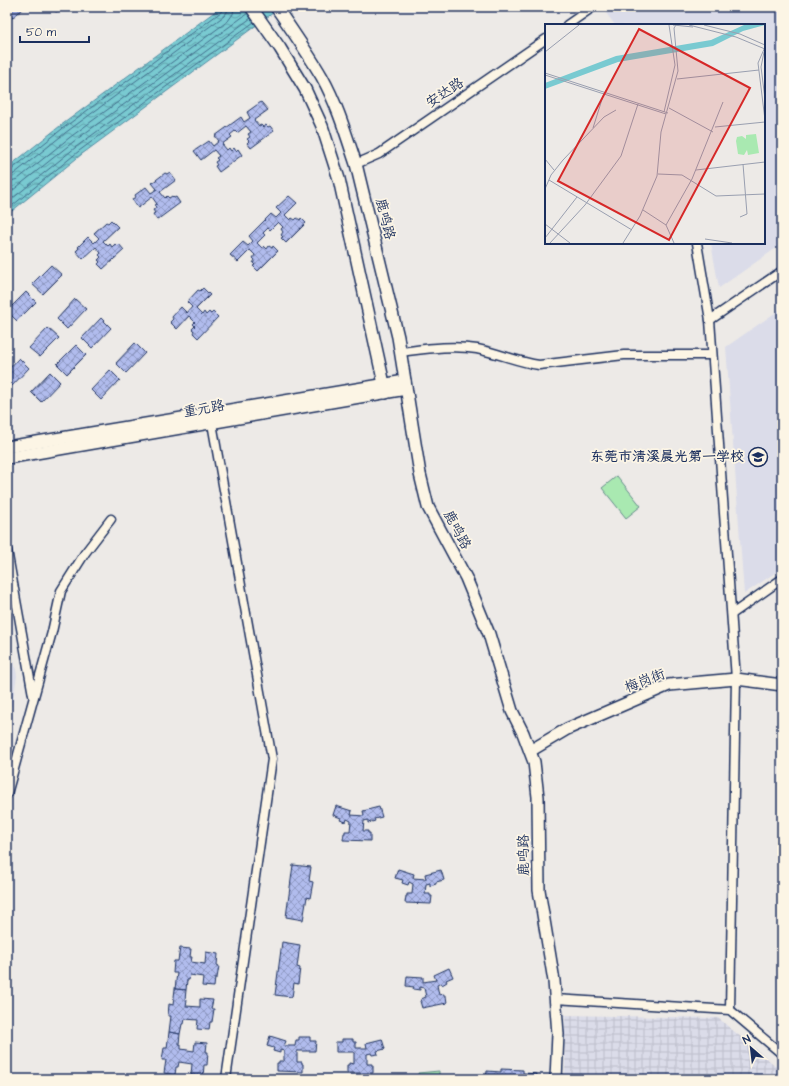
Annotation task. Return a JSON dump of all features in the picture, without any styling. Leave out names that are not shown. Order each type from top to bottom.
[{"type":"street","points":[[251,7],[280,48],[305,89],[322,126],[339,179],[385,388]]},
{"type":"street","points":[[568,24],[593,7]]},
{"type":"street","name":"鹿鸣路","points":[[278,10],[322,78],[339,115],[356,164],[400,352],[420,474],[428,507],[466,578],[489,634],[512,711],[534,762],[538,797],[539,890],[546,924],[558,1034],[556,1079]]},
{"type":"street","name":"安达路","points":[[356,164],[379,154],[545,40]]},
{"type":"street","points":[[697,244],[710,320],[736,679],[730,1010]]},
{"type":"street","points":[[710,320],[782,271]]},
{"type":"street","points":[[400,352],[439,347],[477,349],[526,363],[539,365],[624,355],[712,355]]},
{"type":"street","name":"重元路","points":[[7,447],[405,385]]},
{"type":"street","name":"重元路","points":[[7,458],[212,423],[385,388]]},
{"type":"street","points":[[212,423],[272,759],[226,1079]]},
{"type":"street","points":[[7,794],[61,591],[85,553],[111,518]]},
{"type":"street","points":[[7,550],[34,697]]},
{"type":"street","points":[[732,614],[782,579]]},
{"type":"street","name":"梅岗街","points":[[530,751],[567,729],[669,685],[736,679],[782,685]]},
{"type":"street","points":[[555,999],[730,1010],[782,1054]]},
{"type":"shaded area","points":[[614,7],[782,7],[782,244],[719,288],[711,244],[765,244],[765,24],[614,24],[606,13]]},
{"type":"shaded area","name":"东莞市清溪晨光第一学校","points":[[782,308],[782,568],[744,594],[726,347]]},
{"type":"shaded area","points":[[7,623],[17,676],[12,706],[7,705]]},
{"type":"shaded area","points":[[565,1015],[718,1018],[782,1071],[782,1079],[565,1079]]},
{"type":"green space","points":[[617,476],[641,506],[626,518],[602,488]]},
{"type":"green space","points":[[439,1071],[439,1079],[419,1079],[418,1073]]},
{"type":"water","points":[[221,7],[281,7],[82,154],[7,215],[7,168],[60,126]]},
{"type":"building","points":[[7,7],[21,7],[23,9],[7,22]]},
{"type":"building","points":[[52,7],[63,7],[56,12]]},
{"type":"building","points":[[261,102],[268,110],[254,120],[259,126],[270,126],[274,131],[251,148],[247,143],[249,141],[247,139],[250,137],[248,134],[251,132],[246,126],[237,133],[235,131],[230,135],[232,137],[222,144],[227,150],[229,148],[231,151],[234,148],[236,151],[238,149],[242,155],[219,172],[215,166],[217,165],[215,162],[218,160],[216,158],[219,156],[214,150],[201,160],[194,151],[209,141],[213,146],[219,141],[215,136],[241,117],[244,122],[250,118],[247,112]]},
{"type":"building","points":[[170,172],[176,180],[160,192],[165,198],[167,196],[169,198],[172,196],[174,198],[176,197],[180,203],[157,220],[153,214],[155,213],[153,210],[156,208],[155,205],[157,204],[152,197],[138,208],[132,199],[146,187],[151,193],[157,189],[152,183],[165,173],[167,174]]},
{"type":"building","points":[[289,196],[297,203],[285,215],[290,220],[292,218],[295,220],[297,218],[300,220],[301,218],[306,223],[286,243],[281,238],[283,237],[281,235],[283,232],[281,229],[283,227],[278,222],[270,230],[268,228],[263,233],[265,235],[257,243],[262,248],[264,246],[267,249],[269,246],[272,248],[273,246],[278,251],[258,271],[253,266],[255,265],[253,263],[255,260],[253,258],[255,255],[250,250],[238,262],[230,255],[243,242],[248,246],[253,241],[249,236],[271,214],[276,218],[281,213],[276,208]]},
{"type":"building","points":[[111,220],[118,227],[103,241],[108,246],[110,244],[112,247],[115,244],[117,246],[119,244],[124,250],[103,269],[98,264],[100,262],[98,260],[101,257],[99,255],[101,253],[96,247],[83,259],[76,251],[88,237],[94,243],[99,238],[94,233],[106,222],[108,223]]},
{"type":"building","points":[[51,265],[62,275],[43,294],[32,284]]},
{"type":"building","points":[[203,288],[210,295],[196,309],[202,315],[204,312],[206,315],[209,312],[211,314],[213,312],[218,317],[198,338],[193,333],[194,331],[192,329],[195,326],[193,324],[195,322],[189,316],[177,329],[170,322],[173,319],[172,317],[181,307],[187,313],[192,307],[187,302],[198,290],[200,291]]},
{"type":"building","points":[[26,292],[36,302],[17,321],[7,311]]},
{"type":"building","points":[[75,299],[86,309],[67,329],[57,319]]},
{"type":"building","points":[[101,318],[111,328],[92,348],[82,338]]},
{"type":"building","points":[[48,328],[59,338],[40,357],[29,348]]},
{"type":"building","points":[[135,343],[145,353],[126,373],[116,363]]},
{"type":"building","points":[[76,345],[86,355],[67,374],[57,364]]},
{"type":"building","points":[[19,358],[29,368],[10,388],[7,384],[7,371]]},
{"type":"building","points":[[110,370],[120,380],[101,400],[91,390]]},
{"type":"building","points":[[50,372],[60,382],[41,402],[31,392]]},
{"type":"building","points":[[336,806],[352,811],[351,815],[364,816],[363,811],[379,807],[382,817],[374,819],[375,821],[368,823],[368,820],[364,821],[363,831],[368,831],[368,833],[370,833],[370,841],[343,840],[345,831],[350,831],[351,821],[347,819],[346,822],[340,820],[341,818],[333,815]]},
{"type":"building","points":[[293,865],[311,867],[309,881],[313,882],[310,898],[307,897],[303,920],[286,917]]},
{"type":"building","points":[[398,869],[414,874],[413,878],[426,879],[425,874],[441,870],[444,880],[436,882],[436,884],[430,886],[430,883],[426,884],[425,894],[430,894],[430,896],[432,896],[431,904],[405,903],[407,894],[412,894],[413,884],[409,882],[408,885],[402,883],[403,880],[395,878]]},
{"type":"building","points":[[282,942],[300,945],[297,967],[300,968],[298,984],[294,983],[292,997],[275,995]]},
{"type":"building","points":[[180,948],[191,949],[191,962],[205,964],[206,952],[218,954],[217,965],[219,966],[214,987],[202,986],[203,977],[190,975],[189,980],[187,980],[186,990],[175,989],[177,973],[173,973],[174,961],[178,961]]},
{"type":"building","points":[[449,968],[453,977],[446,980],[447,982],[442,985],[441,983],[437,985],[439,995],[444,994],[444,996],[446,996],[447,1003],[422,1008],[420,1001],[426,997],[424,988],[420,987],[420,990],[413,989],[414,987],[406,986],[407,976],[423,977],[423,982],[436,980],[434,975]]},
{"type":"building","points":[[175,989],[186,990],[186,1006],[200,1007],[200,999],[213,1000],[211,1009],[214,1009],[209,1030],[197,1029],[198,1020],[185,1019],[184,1024],[182,1024],[180,1034],[169,1032],[171,1016],[168,1016],[169,1004],[173,1005]]},
{"type":"building","points":[[169,1032],[180,1034],[179,1044],[181,1044],[181,1049],[194,1051],[195,1042],[207,1043],[207,1065],[204,1065],[203,1077],[191,1075],[192,1064],[179,1062],[178,1067],[176,1067],[175,1075],[164,1073],[166,1060],[162,1060],[164,1048],[167,1048]]},
{"type":"building","points":[[270,1036],[286,1041],[284,1046],[295,1046],[296,1040],[299,1040],[299,1037],[310,1037],[310,1041],[316,1041],[315,1051],[297,1051],[297,1062],[302,1062],[303,1072],[277,1071],[277,1063],[279,1063],[279,1061],[284,1061],[284,1051],[280,1050],[280,1053],[273,1051],[274,1048],[267,1046]]},
{"type":"building","points":[[342,1039],[353,1039],[353,1042],[356,1042],[356,1048],[367,1048],[366,1043],[382,1039],[385,1049],[377,1051],[378,1054],[367,1054],[367,1064],[372,1064],[373,1073],[347,1073],[347,1065],[349,1065],[349,1063],[354,1064],[354,1052],[336,1052],[336,1042],[342,1042]]},
{"type":"building","points":[[501,1069],[523,1070],[523,1073],[537,1074],[536,1079],[486,1079],[487,1071],[501,1072]]},
{"type":"place","name":"东莞市清溪晨光第一学校","points":[[758,457]]}]
